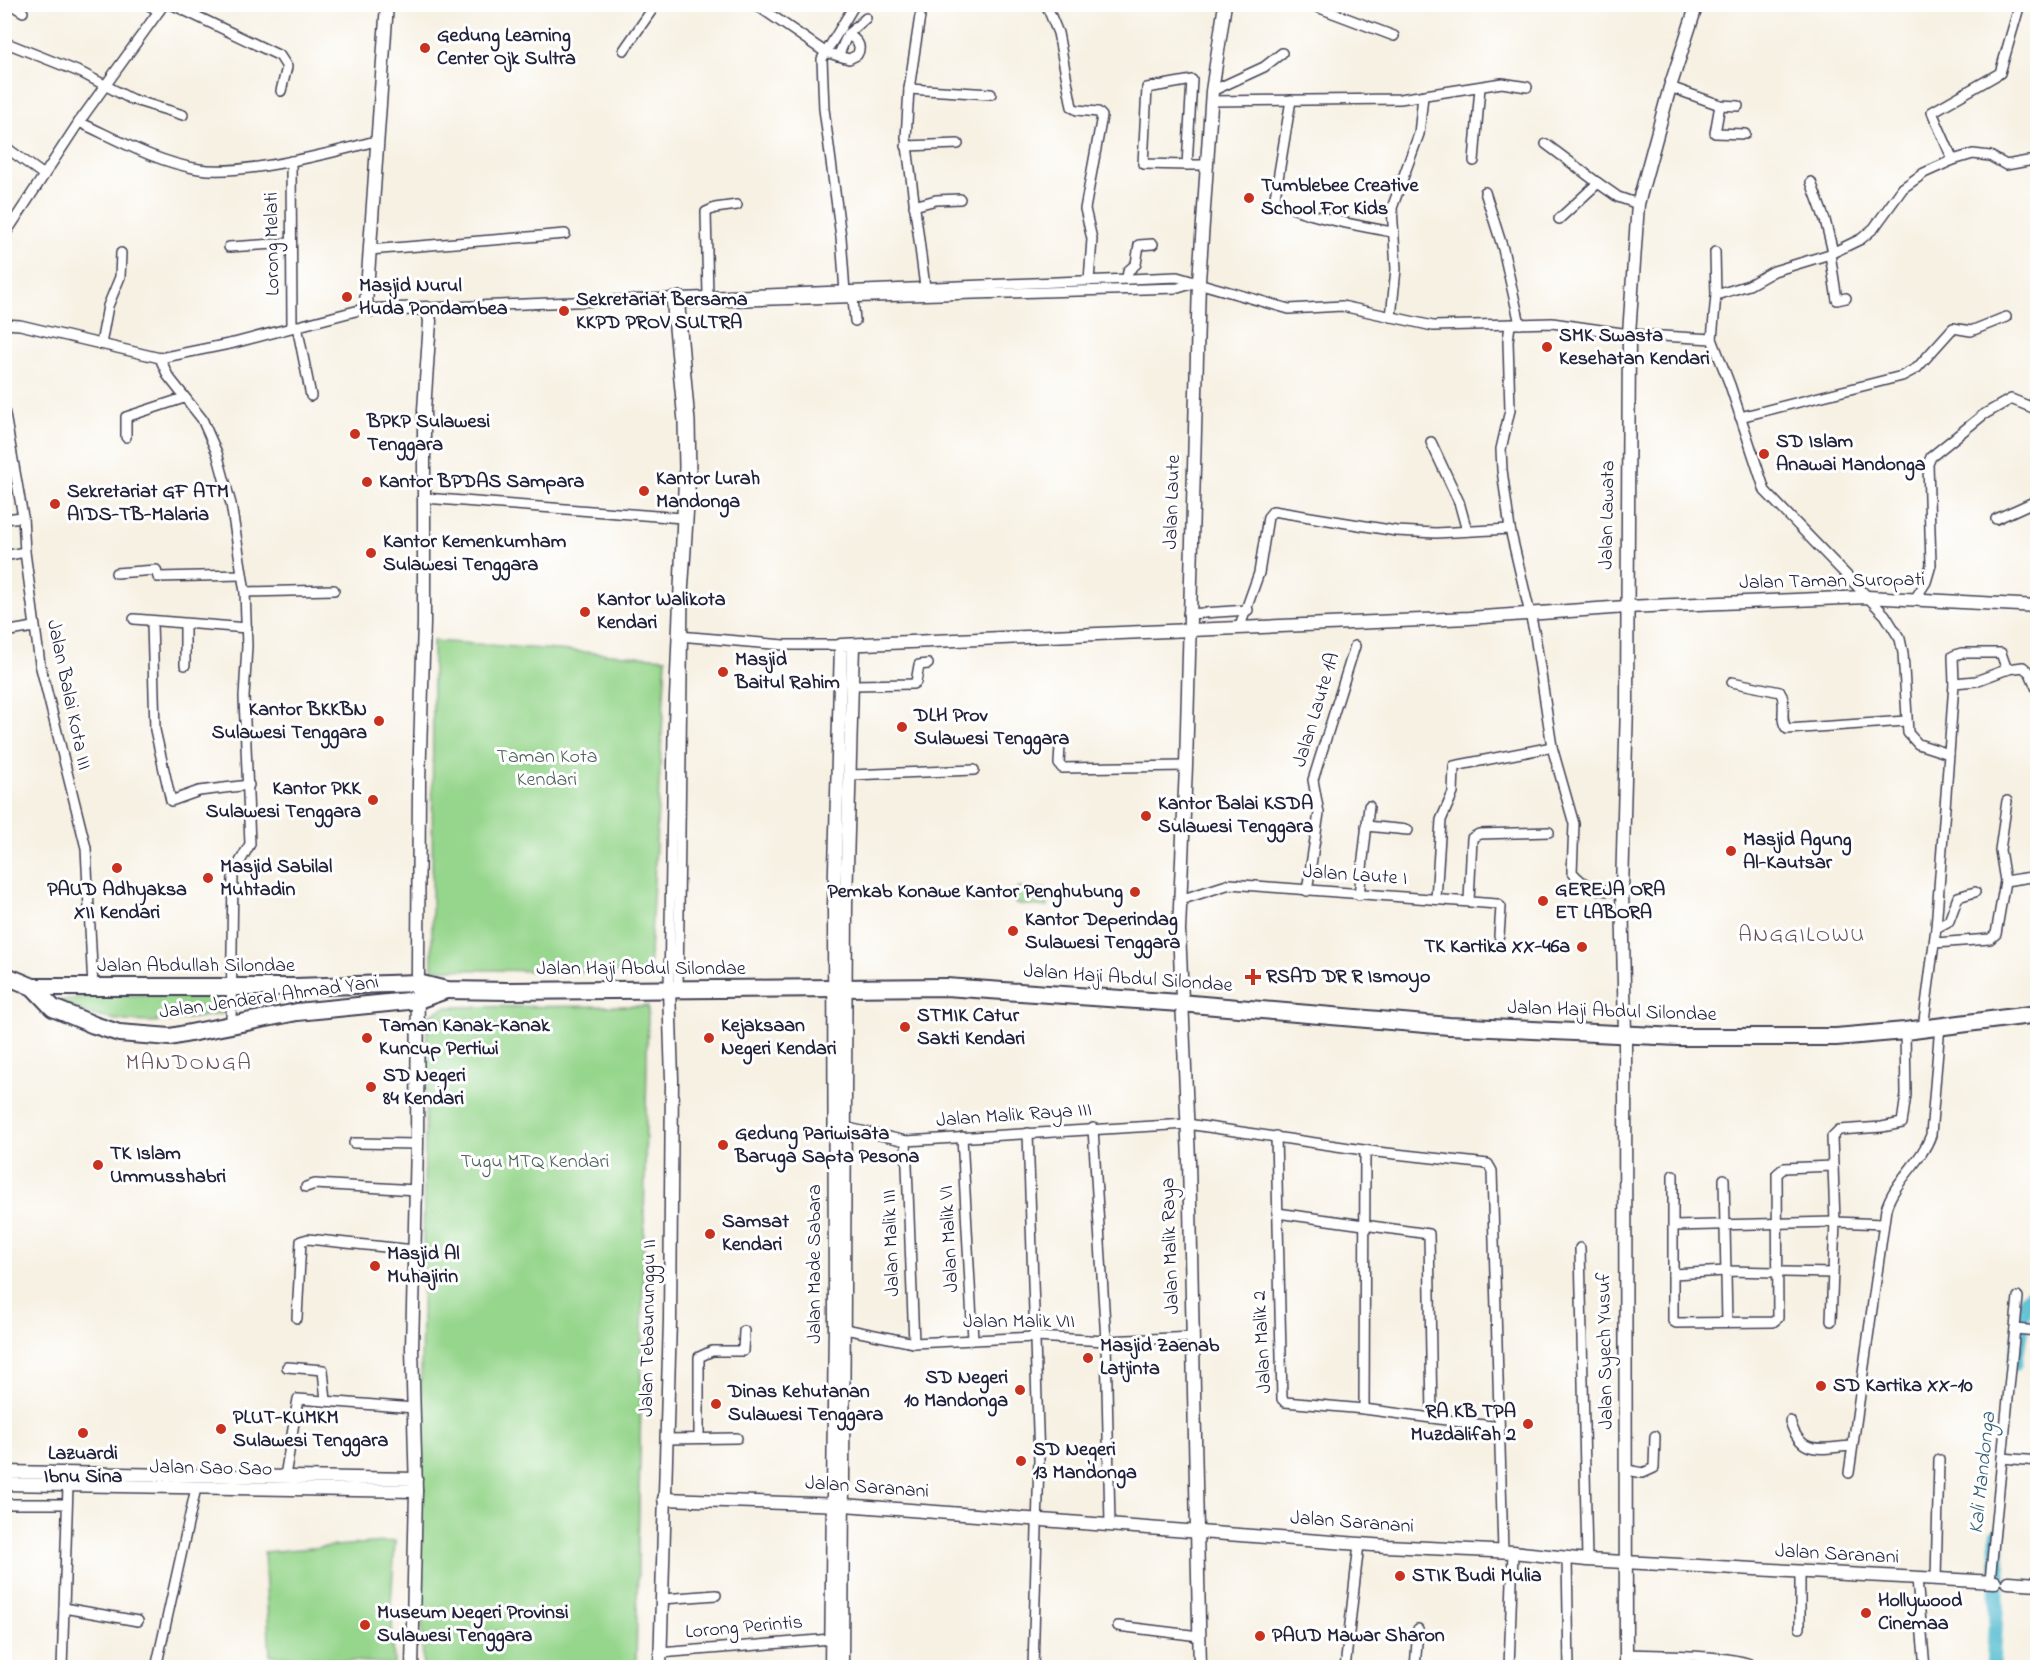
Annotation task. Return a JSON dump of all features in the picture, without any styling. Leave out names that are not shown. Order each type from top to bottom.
[{"type":"highway","name":"Jalan Jenderal Ahmad Yani","points":[[4,975],[33,987],[53,1008],[119,1033],[170,1037],[297,1012],[418,1000],[446,990]]},
{"type":"highway","name":"Jalan Abdullah Silondae","points":[[33,987],[231,987],[418,983],[446,990],[465,989]]},
{"type":"highway","points":[[53,1008],[61,986]]},
{"type":"highway","name":"Jalan Haji Abdul Silondae","points":[[465,989],[841,990],[946,987],[1180,1003],[1449,1026],[1678,1037],[1821,1037],[1905,1031],[2037,1014]]},
{"type":"street","points":[[10,4],[23,12]]},
{"type":"street","points":[[6,231],[79,122],[161,8],[147,4]]},
{"type":"street","points":[[171,4],[280,56],[287,67],[280,91]]},
{"type":"street","points":[[367,308],[375,141],[387,4]]},
{"type":"street","points":[[624,50],[656,4]]},
{"type":"street","points":[[755,4],[825,52],[849,59],[859,52],[858,42],[848,34]]},
{"type":"street","points":[[1046,4],[1058,33],[1072,106],[1077,110],[1098,112],[1102,116],[1085,209],[1092,239],[1089,281]]},
{"type":"street","name":"Jalan Laute","points":[[1180,1003],[1180,900],[1186,766],[1188,614],[1199,281],[1212,96],[1225,4]]},
{"type":"street","points":[[1310,4],[1394,36]]},
{"type":"street","name":"Jalan Lawata","points":[[1625,1034],[1622,890],[1629,333],[1638,204],[1670,87],[1697,4]]},
{"type":"street","points":[[1953,160],[1932,112],[2000,73],[2020,4]]},
{"type":"street","points":[[845,292],[841,237],[824,109],[822,59],[854,5]]},
{"type":"street","points":[[920,16],[909,89],[906,146],[925,287]]},
{"type":"street","points":[[838,56],[848,34],[866,18]]},
{"type":"street","points":[[4,42],[36,53],[146,106],[183,115]]},
{"type":"street","points":[[1212,96],[1264,67],[1282,53]]},
{"type":"street","points":[[1187,165],[1192,80],[1147,88],[1143,164],[1187,165],[1207,160]]},
{"type":"street","points":[[1212,96],[1291,100],[1423,96],[1510,83],[1527,87]]},
{"type":"street","points":[[1473,161],[1480,87]]},
{"type":"street","points":[[1670,87],[1720,105],[1738,106]]},
{"type":"street","points":[[909,89],[991,94]]},
{"type":"street","points":[[1391,317],[1396,269],[1392,208],[1419,134],[1423,96]]},
{"type":"street","points":[[1291,100],[1275,197],[1278,203],[1294,210],[1392,232]]},
{"type":"street","points":[[1720,105],[1715,133],[1745,134]]},
{"type":"street","points":[[79,122],[142,152],[197,169],[213,171],[291,160],[375,141]]},
{"type":"street","points":[[906,146],[958,144]]},
{"type":"street","points":[[1546,144],[1618,197],[1638,204]]},
{"type":"street","points":[[4,146],[44,175]]},
{"type":"street","points":[[1188,154],[1207,160]]},
{"type":"street","points":[[1716,296],[1749,285],[1774,271],[1832,253],[1870,232],[1903,188],[1914,179],[1953,160],[1973,154],[1990,156],[2006,165],[2028,161]]},
{"type":"street","name":"Lorong Melati","points":[[291,160],[290,243],[295,327],[311,396]]},
{"type":"street","points":[[1811,182],[1825,220],[1832,253],[1837,300],[1846,298]]},
{"type":"street","points":[[1559,219],[1598,183]]},
{"type":"street","points":[[1485,192],[1505,258],[1515,324],[1508,354],[1510,410],[1501,449],[1510,529],[1531,615],[1552,747],[1574,824],[1572,872],[1583,883],[1596,890],[1622,890]]},
{"type":"street","points":[[914,206],[936,200],[960,199]]},
{"type":"street","points":[[708,296],[706,212],[715,208],[737,205]]},
{"type":"street","points":[[369,250],[566,234]]},
{"type":"street","points":[[229,247],[290,243]]},
{"type":"street","points":[[1126,279],[1128,271],[1137,264],[1139,245],[1153,244]]},
{"type":"street","points":[[1715,252],[1716,296],[1712,339],[1765,491],[1885,615],[1900,639],[1903,653],[1908,733],[1918,744],[1949,754]]},
{"type":"street","points":[[101,344],[108,306],[120,277],[121,253]]},
{"type":"street","points":[[675,300],[708,296],[1177,277],[1199,281],[1289,309],[1342,306],[1433,326],[1552,323],[1629,333],[1712,339]]},
{"type":"street","points":[[4,324],[160,358],[234,343],[367,308],[853,298],[1178,288],[1199,281]]},
{"type":"street","points":[[853,298],[855,321]]},
{"type":"street","points":[[674,990],[683,421],[675,300]]},
{"type":"street","points":[[675,300],[690,422],[691,465],[681,636]]},
{"type":"street","points":[[412,1668],[416,1485],[412,1348],[417,1144],[419,783],[425,498],[423,410],[430,321],[427,308]]},
{"type":"street","points":[[1740,417],[1902,376],[1917,368],[1953,328],[1971,331],[2006,317]]},
{"type":"street","points":[[160,358],[168,376],[202,419],[217,453],[231,504],[245,592],[247,628],[244,703],[250,844],[233,874],[231,1024]]},
{"type":"street","points":[[126,437],[126,417],[184,398]]},
{"type":"street","points":[[1915,599],[1926,582],[1931,565],[1929,464],[1932,457],[1983,415],[2011,399],[2037,410]]},
{"type":"street","name":"Jalan Balai Kota III","points":[[4,409],[23,517],[34,627],[49,708],[86,848],[93,988]]},
{"type":"street","points":[[1431,442],[1459,502],[1467,531]]},
{"type":"street","points":[[425,498],[682,518]]},
{"type":"street","points":[[1996,519],[2037,500]]},
{"type":"street","points":[[1239,629],[1248,610],[1264,551],[1268,517],[1273,511],[1396,531],[1510,529]]},
{"type":"street","points":[[4,519],[23,517]]},
{"type":"street","points":[[4,556],[25,552]]},
{"type":"street","points":[[116,573],[156,570],[158,577],[242,575]]},
{"type":"street","points":[[245,592],[334,590]]},
{"type":"street","name":"Jalan Taman Suropati","points":[[847,645],[1239,629],[1531,615],[1626,607],[1867,597],[2037,606]]},
{"type":"street","points":[[1188,614],[1248,610]]},
{"type":"street","points":[[134,619],[185,625],[247,628]]},
{"type":"street","points":[[152,622],[155,730],[171,801],[199,791],[249,786]]},
{"type":"street","points":[[185,625],[185,665]]},
{"type":"street","points":[[4,632],[34,627]]},
{"type":"street","points":[[681,636],[784,645],[847,645]]},
{"type":"street","name":"Jalan Made Sabara","points":[[842,1668],[838,1505],[841,990],[852,685],[847,645]]},
{"type":"street","name":"Jalan Made Sabara","points":[[831,1668],[845,1329],[841,990],[835,885],[847,645]]},
{"type":"street","name":"Jalan Laute 1A","points":[[1307,891],[1319,813],[1313,780],[1355,646]]},
{"type":"street","points":[[1923,1028],[1935,943],[1954,683],[1953,656],[1961,652],[2001,653],[2007,670]]},
{"type":"street","points":[[852,685],[913,684],[916,681],[919,665],[928,664]]},
{"type":"street","points":[[1954,683],[1987,678],[2019,667],[2027,670],[2037,692]]},
{"type":"street","points":[[1732,682],[1780,692],[1784,701],[1783,724],[1787,729],[1906,721]]},
{"type":"street","points":[[1059,746],[1059,764],[1062,768],[1186,766]]},
{"type":"street","points":[[1436,899],[1441,820],[1453,793],[1454,766],[1552,747]]},
{"type":"street","points":[[850,775],[974,770]]},
{"type":"street","points":[[1935,943],[1994,937],[2005,881],[2000,850],[2007,801]]},
{"type":"street","points":[[1359,895],[1369,806]]},
{"type":"street","points":[[1366,826],[1408,830]]},
{"type":"street","points":[[1469,901],[1472,838],[1479,834],[1549,832]]},
{"type":"street","points":[[2005,881],[2037,876]]},
{"type":"street","name":"Jalan Laute I","points":[[1180,900],[1230,884],[1497,904],[1501,907],[1499,936]]},
{"type":"street","points":[[1936,928],[1949,921],[1958,897],[1975,892]]},
{"type":"street","name":"Jalan Tebaununggu II","points":[[660,1668],[667,1439],[674,990]]},
{"type":"street","name":"Jalan Malik Raya","points":[[1180,1003],[1187,1124],[1194,1338],[1200,1668]]},
{"type":"street","points":[[1849,1473],[1870,1338],[1883,1224],[1891,1194],[1924,1152],[1931,1135],[1940,1026]]},
{"type":"street","points":[[1831,1321],[1835,1222],[1832,1137],[1836,1132],[1898,1126],[1902,1123],[1906,1095],[1905,1031]]},
{"type":"street","name":"Jalan Syech Yusuf","points":[[1625,1034],[1626,1668]]},
{"type":"street","name":"Jalan Malik Raya III","points":[[844,1127],[906,1141],[1187,1124],[1365,1150],[1486,1163],[1492,1168],[1499,1427]]},
{"type":"street","points":[[1093,1128],[1106,1341],[1110,1525]]},
{"type":"street","points":[[1028,1133],[1039,1520],[1033,1668]]},
{"type":"street","name":"Jalan Malik 2","points":[[1276,1136],[1276,1213],[1282,1399],[1284,1402],[1364,1409],[1499,1427]]},
{"type":"street","name":"Jalan Malik VI","points":[[962,1137],[973,1340]]},
{"type":"street","name":"Jalan Malik III","points":[[906,1141],[914,1343]]},
{"type":"street","points":[[354,1143],[417,1144]]},
{"type":"street","points":[[1364,1409],[1365,1150]]},
{"type":"street","points":[[1674,1175],[1672,1315],[1675,1323],[1777,1321],[1779,1171],[1784,1168],[1833,1166]]},
{"type":"street","points":[[1724,1179],[1727,1322]]},
{"type":"street","points":[[306,1187],[315,1184],[416,1190]]},
{"type":"street","points":[[1276,1213],[1427,1233],[1431,1238],[1432,1419]]},
{"type":"street","points":[[1674,1226],[1779,1222],[1883,1224]]},
{"type":"street","points":[[297,1318],[301,1241],[308,1239],[414,1250]]},
{"type":"street","points":[[1580,1248],[1587,1560]]},
{"type":"street","points":[[1673,1274],[1726,1271],[1833,1273]]},
{"type":"street","points":[[1993,1581],[2018,1297]]},
{"type":"street","name":"Jalan Malik VII","points":[[845,1329],[914,1343],[1035,1337],[1106,1341],[1194,1338]]},
{"type":"street","points":[[2015,1329],[2037,1331]]},
{"type":"street","points":[[699,1437],[699,1357],[711,1351],[743,1351],[744,1331]]},
{"type":"street","points":[[287,1368],[322,1369],[326,1401]]},
{"type":"street","points":[[285,1476],[298,1399],[414,1408]]},
{"type":"street","points":[[1790,1420],[1798,1441],[1806,1446],[1815,1448],[1852,1446]]},
{"type":"street","points":[[1499,1427],[1508,1551],[1509,1668]]},
{"type":"street","points":[[1627,1470],[1643,1473],[1654,1468],[1655,1436]]},
{"type":"street","points":[[667,1439],[737,1438]]},
{"type":"street","points":[[2004,1458],[2037,1461]]},
{"type":"street","points":[[1936,1580],[1939,1460]]},
{"type":"street","name":"Jalan Sao Sao","points":[[4,1472],[285,1476],[416,1485]]},
{"type":"street","name":"Jalan Sao Sao","points":[[4,1484],[196,1488],[416,1485]]},
{"type":"street","points":[[62,1668],[68,1486]]},
{"type":"street","points":[[156,1668],[196,1488]]},
{"type":"street","name":"Jalan Saranani","points":[[664,1498],[838,1505],[1197,1530],[1359,1544],[1508,1551],[1587,1560],[2037,1584]]},
{"type":"street","points":[[4,1504],[67,1504]]},
{"type":"street","points":[[1345,1668],[1359,1544]]},
{"type":"street","points":[[1567,1558],[1569,1668]]},
{"type":"street","points":[[1800,1572],[1800,1628]]},
{"type":"street","points":[[1917,1579],[1925,1668]]},
{"type":"street","points":[[663,1599],[716,1594]]},
{"type":"street","points":[[64,1608],[138,1621]]},
{"type":"street","points":[[1118,1626],[1199,1636]]},
{"type":"street","points":[[1415,1668],[1418,1629]]},
{"type":"street","name":"Lorong Perintis","points":[[660,1653],[831,1639]]},
{"type":"street","points":[[1626,1654],[1720,1659],[1751,1663],[1756,1668]]},
{"type":"green space","name":"Taman Kota Kendari","points":[[433,641],[666,658],[649,973],[432,969]]},
{"type":"green space","points":[[1017,888],[1050,890],[1048,907],[1015,904]]},
{"type":"green space","points":[[218,993],[223,997],[226,1013],[153,1022],[99,1017],[60,1001],[88,996]]},
{"type":"green space","name":"Tugu MTQ Kendari","points":[[648,1006],[636,1667],[423,1668],[419,1493],[427,1016],[446,1007]]},
{"type":"green space","points":[[395,1541],[391,1603],[394,1664],[270,1655],[264,1552]]},
{"type":"waterway","name":"Kali Mandonga","points":[[2015,1364],[2026,1299],[2038,1290]]},
{"type":"waterway","name":"Kali Mandonga","points":[[1993,1668],[1998,1577],[1997,1534]]},
{"type":"place","name":"Gedung Learning Center Ojk Sultra","points":[[425,48]]},
{"type":"place","name":"Tumblebee Creative School For Kids","points":[[1249,198]]},
{"type":"place","name":"Masjid Nurul Huda Pondambea","points":[[347,297]]},
{"type":"place","name":"Sekretariat Bersama KKPD PROV SULTRA","points":[[564,311]]},
{"type":"place","name":"SMK Swasta Kesehatan Kendari","points":[[1547,347]]},
{"type":"place","name":"BPKP Sulawesi Tenggara","points":[[355,434]]},
{"type":"place","name":"SD Islam Anawai Mandonga","points":[[1764,454]]},
{"type":"place","name":"Kantor BPDAS Sampara","points":[[367,482]]},
{"type":"place","name":"Kantor Lurah Mandonga","points":[[644,491]]},
{"type":"place","name":"Sekretariat GF ATM AIDS-TB-Malaria","points":[[55,504]]},
{"type":"place","name":"Kantor Kemenkumham Sulawesi Tenggara","points":[[371,553]]},
{"type":"place","name":"Kantor Walikota Kendari","points":[[585,612]]},
{"type":"place","name":"Masjid Baitul Rahim","points":[[723,672]]},
{"type":"place","name":"Kantor BKKBN Sulawesi Tenggara","points":[[379,721]]},
{"type":"place","name":"DLH Prov Sulawesi Tenggara","points":[[902,727]]},
{"type":"place","name":"Kantor PKK Sulawesi Tenggara","points":[[373,800]]},
{"type":"place","name":"Kantor Balai KSDA Sulawesi Tenggara","points":[[1146,816]]},
{"type":"place","name":"Masjid Agung Al-Kautsar","points":[[1731,851]]},
{"type":"place","name":"PAUD Adhyaksa XII Kendari","points":[[117,868]]},
{"type":"place","name":"Masjid Sabilal Muhtadin","points":[[208,878]]},
{"type":"place","name":"Pemkab Konawe Kantor Penghubung","points":[[1135,892]]},
{"type":"place","name":"GEREJA ORA ET LABORA","points":[[1543,901]]},
{"type":"place","name":"Kantor Deperindag Sulawesi Tenggara","points":[[1013,931]]},
{"type":"place","name":"TK Kartika XX-46a","points":[[1582,947]]},
{"type":"place","name":"RSAD DR R Ismoyo","points":[[1253,977]]},
{"type":"place","name":"STMIK Catur Sakti Kendari","points":[[905,1027]]},
{"type":"place","name":"Taman Kanak-Kanak Kuncup Pertiwi","points":[[367,1038]]},
{"type":"place","name":"Kejaksaan Negeri Kendari","points":[[709,1038]]},
{"type":"place","name":"SD Negeri 84 Kendari","points":[[371,1087]]},
{"type":"place","name":"Gedung Pariwisata Baruga Sapta Pesona","points":[[723,1145]]},
{"type":"place","name":"TK Islam Ummusshabri","points":[[98,1165]]},
{"type":"place","name":"Samsat Kendari","points":[[710,1234]]},
{"type":"place","name":"Masjid Al Muhajirin","points":[[375,1266]]},
{"type":"place","name":"Masjid Zaenab Latjinta","points":[[1088,1358]]},
{"type":"place","name":"SD Kartika XX-10","points":[[1821,1386]]},
{"type":"place","name":"SD Negeri 10 Mandonga","points":[[1020,1390]]},
{"type":"place","name":"Dinas Kehutanan Sulawesi Tenggara","points":[[716,1404]]},
{"type":"place","name":"RA KB TPA Muzdalifah 2","points":[[1528,1424]]},
{"type":"place","name":"PLUT-KUMKM Sulawesi Tenggara","points":[[221,1429]]},
{"type":"place","name":"Lazuardi Ibnu Sina","points":[[83,1433]]},
{"type":"place","name":"SD Negeri 13 Mandonga","points":[[1021,1461]]},
{"type":"place","name":"STIK Budi Mulia","points":[[1400,1576]]},
{"type":"place","name":"Hollywood Cinemaa","points":[[1866,1613]]},
{"type":"place","name":"Museum Negeri Provinsi Sulawesi Tenggara","points":[[365,1625]]},
{"type":"place","name":"PAUD Mawar Sharon","points":[[1260,1636]]},
{"type":"district","name":"ANGGILOWU","points":[[1802,936]]},
{"type":"district","name":"MANDONGA","points":[[189,1064]]}]
